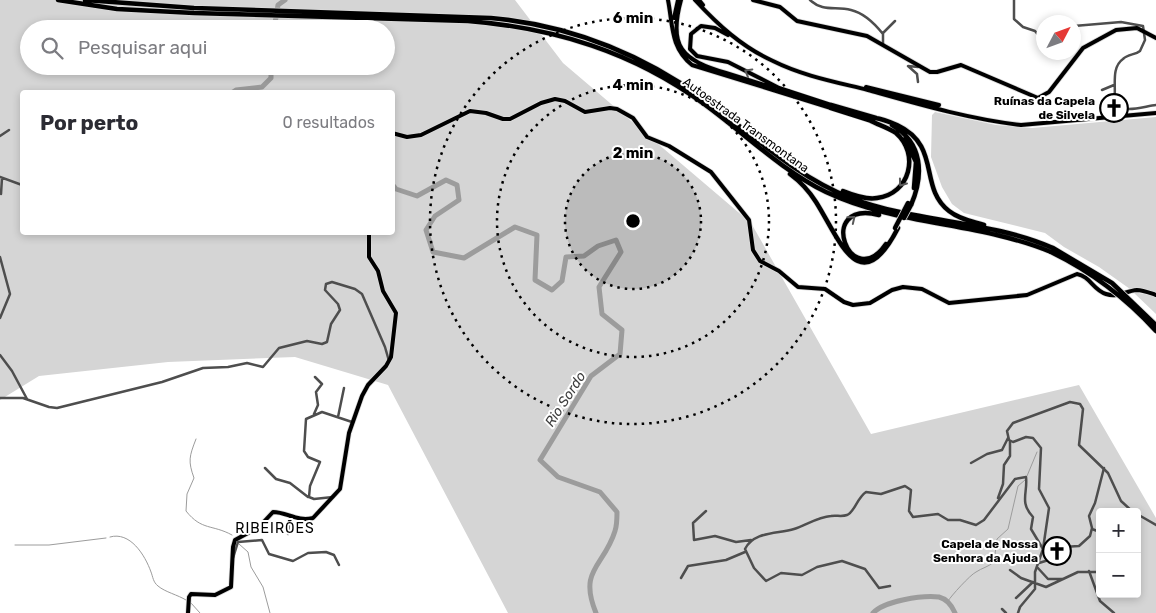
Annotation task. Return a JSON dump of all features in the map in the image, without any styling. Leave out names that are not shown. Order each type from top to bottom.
[{"type":"highway","name":"Autoestrada Transmontana","points":[[58,0],[117,9],[520,20],[582,36],[611,46],[670,76],[776,155],[810,177],[851,198],[878,206],[992,229],[1022,237],[1052,250],[1112,284],[1156,324]]},
{"type":"highway","name":"Autoestrada Transmontana","points":[[85,0],[194,11]]},
{"type":"highway","name":"Autoestrada Transmontana","points":[[370,15],[504,24],[537,29],[582,41],[615,54],[666,80],[703,103],[771,156],[807,182],[826,192],[892,216],[991,233],[1052,250],[1116,293],[1156,331]]},
{"type":"highway","points":[[831,106],[903,128],[920,143],[927,160],[935,193],[947,210],[960,218],[987,225],[992,229]]},
{"type":"highway","points":[[771,156],[805,188],[843,250],[850,258],[865,262],[878,258],[888,247],[910,204],[916,182],[914,154],[905,140],[897,132],[873,119]]},
{"type":"highway","points":[[810,177],[846,192],[868,198],[882,197],[897,190],[905,181],[909,169],[908,150],[896,133],[873,119]]},
{"type":"highway","points":[[892,216],[864,212],[855,215],[845,225],[843,242],[850,253],[857,257],[870,258],[881,251],[897,228]]},
{"type":"main road","points":[[668,0],[675,43],[686,59],[699,68],[831,106]]},
{"type":"main road","points":[[698,0],[740,40],[786,66],[980,116],[1021,123],[1156,112]]},
{"type":"main road","points":[[698,0],[731,36],[757,53],[788,68],[825,79]]},
{"type":"main road","points":[[753,0],[780,8],[797,21],[861,34],[883,44],[926,70],[937,72],[959,64],[1040,98],[1048,94],[1088,45],[1120,28],[1135,27],[1155,35]]},
{"type":"main road","points":[[675,43],[674,22],[679,2]]},
{"type":"main road","points":[[679,2],[676,22],[678,41],[694,62],[792,92]]},
{"type":"main road","points":[[831,106],[768,83],[736,65],[696,56],[690,49],[691,34],[700,26],[716,28],[769,61],[798,72],[920,104],[1021,125],[1156,112]]},
{"type":"main road","points":[[395,134],[407,137],[421,135],[470,111],[486,112],[502,119],[510,119],[541,103],[555,99],[566,101],[585,112],[614,108],[632,117],[647,137],[670,147],[709,170],[749,220],[752,248],[756,257],[779,271],[798,287],[825,289],[844,302],[855,306],[872,302],[892,290],[903,287],[921,289],[944,302],[954,303],[1031,294],[1077,274],[1085,276],[1101,292],[1110,295],[1119,296],[1137,290],[1156,295]]},
{"type":"main road","points":[[188,613],[191,594],[215,595],[231,587],[235,540],[259,527],[268,515],[278,512],[290,518],[313,518],[334,497],[342,484],[352,422],[365,388],[389,362],[393,344],[396,313],[383,291],[378,271],[369,255],[369,235]]},
{"type":"street","points":[[810,0],[824,9],[857,12],[873,24],[882,34],[883,44]]},
{"type":"street","points":[[1014,0],[1014,19],[1023,27],[1036,32]]},
{"type":"street","points":[[882,34],[895,21]]},
{"type":"street","points":[[1081,25],[1124,22],[1141,24],[1145,40],[1140,51],[1124,57],[1116,66],[1114,85],[1117,94],[1114,102],[1118,107],[1128,109],[1156,105]]},
{"type":"street","points":[[918,82],[917,74],[908,65],[926,70]]},
{"type":"street","points":[[1102,90],[1114,85]]},
{"type":"street","points":[[0,136],[10,130]]},
{"type":"street","points":[[1,194],[1,178],[20,184]]},
{"type":"street","points":[[0,257],[10,294],[0,318]]},
{"type":"street","points":[[0,398],[16,398],[49,407],[59,407],[159,383],[200,369],[228,367],[247,362],[264,367],[279,348],[307,341],[322,344],[327,342],[331,324],[340,310],[338,304],[325,290],[326,284],[332,282],[361,293],[384,342],[389,362]]},
{"type":"street","points":[[384,342],[388,345],[393,344]]},
{"type":"street","points":[[0,355],[12,371],[20,390],[28,400]]},
{"type":"street","points":[[314,415],[318,405],[316,392],[322,384],[315,377]]},
{"type":"street","points":[[338,417],[344,388]]},
{"type":"street","points":[[16,398],[20,394],[20,390]]},
{"type":"street","points":[[997,502],[1004,484],[1004,465],[1010,456],[1006,430],[1012,424],[1069,402],[1076,402],[1083,409],[1079,445],[1110,475],[1121,501],[1129,508]]},
{"type":"street","points":[[310,498],[310,486],[320,462],[307,456],[303,447],[306,419],[322,412],[352,422]]},
{"type":"street","points":[[1009,440],[1015,442],[1028,437],[1035,439],[1040,445],[1039,487],[1050,508],[1043,549],[1035,572],[1033,593],[1021,606],[1018,613]]},
{"type":"street","points":[[971,463],[987,454],[1002,450],[1009,440]]},
{"type":"street","points":[[265,468],[276,479],[290,482],[310,498],[334,497]]},
{"type":"street","points":[[1039,563],[1054,558],[1063,547],[1072,548],[1080,545],[1090,536],[1092,528],[1089,516],[1096,503],[1104,468]]},
{"type":"street","points":[[706,512],[693,523],[694,540],[714,536],[737,542],[794,529],[829,516],[847,515],[853,511],[857,500],[865,493],[882,494],[905,486],[911,489],[910,512],[916,518],[938,514],[948,520],[961,520],[975,525],[982,522],[1015,479],[1027,477],[1024,489],[1026,508],[1033,517],[1031,529],[1043,549]]},
{"type":"street","points":[[1141,516],[1156,525]]},
{"type":"street","points":[[288,534],[290,518]]},
{"type":"street","points":[[1092,528],[1096,530]]},
{"type":"street","points":[[232,560],[236,553],[238,542],[260,540],[265,544],[269,554],[289,560],[298,560],[308,553],[329,553],[334,555],[339,565]]},
{"type":"street","points":[[752,540],[746,547],[745,552],[754,568],[766,581],[780,573],[802,575],[816,567],[843,561],[864,568],[878,587],[890,586]]},
{"type":"street","points":[[681,578],[688,566],[726,560],[745,552]]},
{"type":"street","points":[[1037,567],[1048,579],[1062,579]]},
{"type":"street","points":[[1010,570],[1035,583],[1049,586],[1077,572],[1096,572]]},
{"type":"street","points":[[1089,571],[1101,602],[1114,613]]},
{"type":"street","points":[[1016,598],[1035,583]]},
{"type":"street","points":[[1002,609],[1006,613]]},
{"type":"shaded area","points":[[0,0],[515,0],[563,63],[751,223],[871,434],[1079,385],[1156,518],[1156,613],[508,613],[388,385],[295,357],[168,362],[39,376],[0,400]]},
{"type":"shaded area","points":[[935,112],[996,125],[1032,128],[1156,117],[1156,293],[1140,288],[1130,289],[1045,233],[964,213],[952,204],[942,187],[931,157],[932,115]]},
{"type":"shaded area","points":[[1133,292],[1156,296],[1156,314]]},
{"type":"waterway","name":"Rio Sordo","points":[[276,20],[278,5],[285,0]]},
{"type":"waterway","name":"Rio Sordo","points":[[236,90],[262,87],[271,78],[271,75]]},
{"type":"waterway","name":"Rio Sordo","points":[[395,188],[417,196],[446,180],[457,185],[459,200],[435,216],[426,230],[433,252],[464,258],[515,227],[537,235],[535,280],[552,290],[562,281],[566,257],[584,256],[598,246],[616,240],[621,252],[599,287],[602,314],[622,330],[620,354],[591,376],[540,460],[558,477],[600,492],[617,512],[616,529],[591,577],[591,598],[596,613]]},
{"type":"waterway","points":[[196,439],[190,459],[194,478],[187,494],[186,511],[197,522],[232,535]]},
{"type":"waterway","points":[[1027,476],[1037,452]]},
{"type":"waterway","points":[[948,601],[973,574],[994,562],[997,539],[1008,529],[1018,486],[1025,480]]},
{"type":"waterway","points":[[110,537],[117,536],[130,541],[141,552],[156,584],[164,590],[186,600]]},
{"type":"waterway","points":[[15,545],[49,545],[106,538]]},
{"type":"waterway","points":[[239,544],[248,552],[251,567],[263,587],[270,613]]},
{"type":"waterway","name":"Rio Sordo","points":[[873,613],[894,602],[932,597],[944,599],[951,605],[955,613]]},
{"type":"waterway","points":[[191,603],[200,613]]},
{"type":"place","name":"Ruínas da Capela de Silvela","points":[[1114,108]]},
{"type":"place","name":"Capela de Nossa Senhora da Ajuda","points":[[1057,551]]},
{"type":"district","name":"RIBEIRÕES","points":[[275,528]]}]
